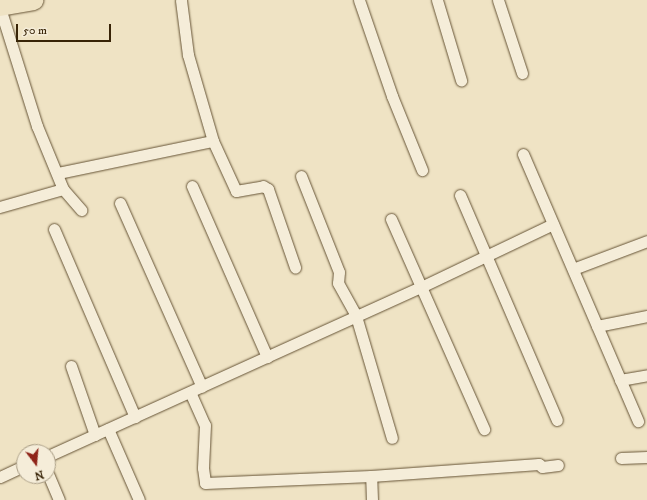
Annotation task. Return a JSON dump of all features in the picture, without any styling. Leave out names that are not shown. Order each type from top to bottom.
[{"type":"highway","points":[[0,7],[33,0]]},
{"type":"street","points":[[181,0],[188,55],[213,141],[236,190],[263,186],[268,189],[295,267]]},
{"type":"street","points":[[359,0],[392,96],[422,170]]},
{"type":"street","points":[[437,0],[461,80]]},
{"type":"street","points":[[498,0],[522,73]]},
{"type":"street","points":[[0,7],[37,126],[58,173],[63,189],[82,210]]},
{"type":"street","points":[[58,173],[213,141]]},
{"type":"street","points":[[523,154],[638,421]]},
{"type":"street","points":[[301,176],[339,272],[338,283],[356,316],[392,438]]},
{"type":"street","points":[[192,186],[267,357]]},
{"type":"street","points":[[0,207],[63,189]]},
{"type":"street","points":[[460,196],[557,420]]},
{"type":"street","points":[[120,203],[202,387]]},
{"type":"street","points":[[391,219],[484,430]]},
{"type":"street","points":[[56,452],[421,287],[486,254],[553,224]]},
{"type":"street","points":[[54,229],[135,417]]},
{"type":"street","points":[[573,269],[647,241]]},
{"type":"street","points":[[597,326],[647,316]]},
{"type":"street","points":[[71,366],[95,435]]},
{"type":"street","points":[[620,380],[647,375]]},
{"type":"street","points":[[190,392],[205,425],[203,468],[205,483],[372,476],[538,464],[542,467],[558,465]]},
{"type":"street","points":[[108,429],[138,500]]},
{"type":"street","points":[[621,458],[647,458]]},
{"type":"street","points":[[0,477],[16,470]]},
{"type":"street","points":[[372,476],[372,500]]},
{"type":"street","points":[[52,484],[59,500]]}]
